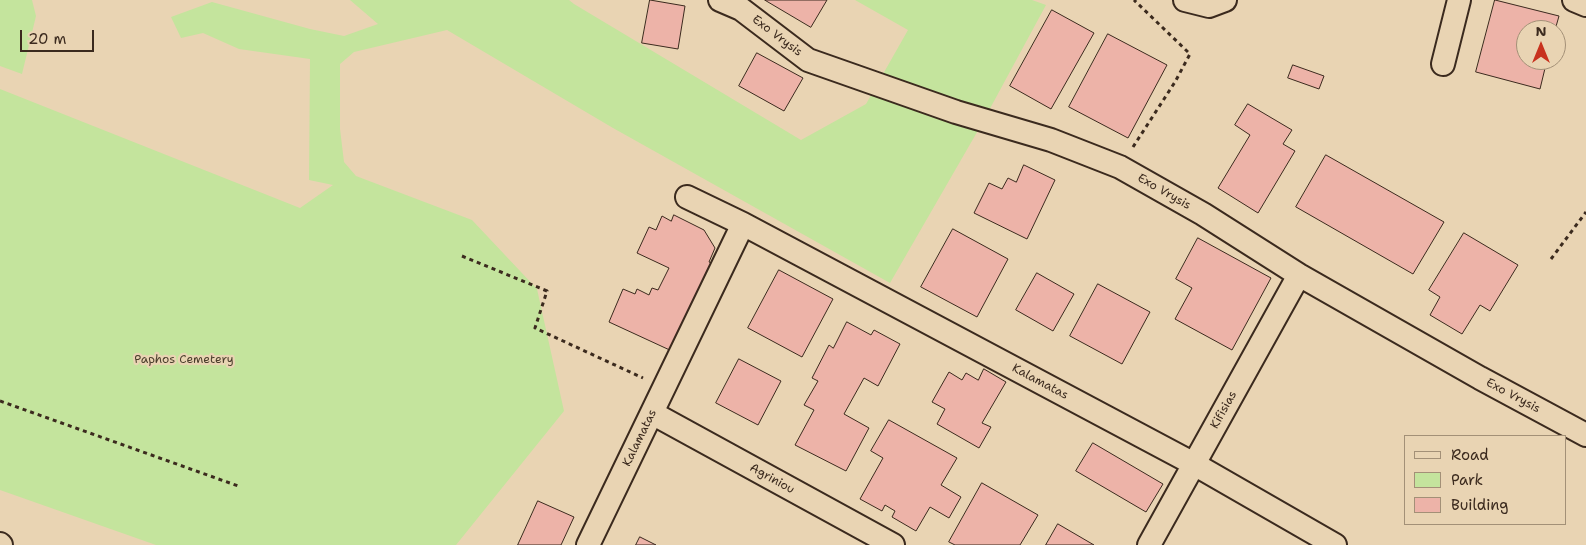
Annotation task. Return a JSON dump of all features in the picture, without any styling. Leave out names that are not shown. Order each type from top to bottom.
[{"type":"street","name":"Exo Vrysis","points":[[720,0],[741,9],[808,60],[956,112],[1051,140],[1120,167],[1203,214],[1299,275],[1480,378],[1586,435]]},
{"type":"street","points":[[1185,0],[1209,6],[1225,0]]},
{"type":"street","points":[[1443,64],[1459,0]]},
{"type":"street","points":[[1574,0],[1586,6]]},
{"type":"street","name":"Kalamatas","points":[[687,197],[743,224],[1194,464],[1335,545]]},
{"type":"street","name":"Kalamatas","points":[[588,545],[743,224]]},
{"type":"street","name":"Kifisias","points":[[1149,545],[1299,275]]},
{"type":"street","name":"Agriniou","points":[[652,413],[893,545]]},
{"type":"path","points":[[1120,167],[1190,54],[1134,0]]},
{"type":"path","points":[[1551,259],[1586,212]]},
{"type":"path","points":[[462,256],[547,291],[535,328],[664,388]]},
{"type":"path","points":[[0,401],[241,487]]},
{"type":"green space","points":[[0,0],[32,0],[36,16],[22,74],[0,66]]},
{"type":"green space","name":"Paphos Cemetery","points":[[350,0],[569,0],[801,140],[866,104],[908,30],[855,0],[1032,0],[1046,5],[980,127],[890,283],[613,128],[447,30],[354,52],[340,64],[340,129],[344,162],[356,176],[472,220],[537,289],[564,411],[456,545],[156,545],[0,490],[0,89],[300,208],[333,185],[309,180],[310,59],[239,49],[203,33],[181,38],[171,17],[212,2],[310,29],[344,36],[378,24]]},
{"type":"building","points":[[650,0],[685,6],[678,49],[642,43]]},
{"type":"building","points":[[765,0],[827,0],[811,27]]},
{"type":"building","points":[[1495,0],[1559,16],[1558,20],[1516,20],[1516,70],[1545,70],[1540,89],[1476,72]]},
{"type":"building","points":[[1052,10],[1094,33],[1051,109],[1010,86]]},
{"type":"building","points":[[1108,34],[1167,65],[1128,138],[1069,107]]},
{"type":"building","points":[[757,53],[803,78],[784,111],[739,86]]},
{"type":"building","points":[[1293,65],[1324,76],[1319,89],[1288,78]]},
{"type":"building","points":[[1248,104],[1292,130],[1283,144],[1295,151],[1258,213],[1218,188],[1250,135],[1235,125]]},
{"type":"building","points":[[1326,155],[1444,222],[1413,274],[1296,207]]},
{"type":"building","points":[[1024,165],[1055,180],[1027,239],[974,213],[989,183],[1002,189],[1008,178],[1016,182]]},
{"type":"building","points":[[674,215],[704,230],[715,248],[709,262],[716,265],[674,352],[609,322],[623,289],[635,294],[637,289],[649,295],[652,288],[658,290],[669,268],[637,253],[649,227],[656,230],[662,216],[671,221]]},
{"type":"building","points":[[953,229],[1008,259],[977,317],[921,287]]},
{"type":"building","points":[[1464,233],[1518,265],[1490,311],[1480,305],[1462,334],[1430,315],[1440,297],[1429,290]]},
{"type":"building","points":[[1198,238],[1271,278],[1232,350],[1175,319],[1192,288],[1176,279]]},
{"type":"building","points":[[779,270],[833,299],[802,357],[748,328]]},
{"type":"building","points":[[1037,273],[1074,294],[1053,331],[1016,310]]},
{"type":"building","points":[[1098,284],[1150,312],[1122,364],[1070,336]]},
{"type":"building","points":[[847,322],[871,335],[874,330],[900,344],[878,386],[864,378],[844,414],[869,428],[846,471],[795,445],[814,410],[804,405],[818,381],[812,378],[829,345],[833,348]]},
{"type":"building","points":[[739,359],[781,381],[758,425],[716,403]]},
{"type":"building","points":[[984,369],[1006,382],[982,423],[991,427],[979,448],[937,424],[945,409],[932,402],[949,372],[962,380],[966,373],[978,380]]},
{"type":"building","points":[[889,420],[957,458],[941,485],[961,497],[949,518],[930,507],[916,531],[892,517],[895,511],[885,505],[882,511],[860,499],[883,458],[871,451]]},
{"type":"building","points":[[1093,443],[1163,484],[1146,512],[1076,471]]},
{"type":"building","points":[[982,483],[1038,515],[1020,545],[955,545],[949,542]]},
{"type":"building","points":[[538,501],[574,517],[561,545],[518,545]]},
{"type":"building","points":[[1058,524],[1094,545],[1046,545]]},
{"type":"building","points":[[640,537],[656,545],[636,545]]}]
